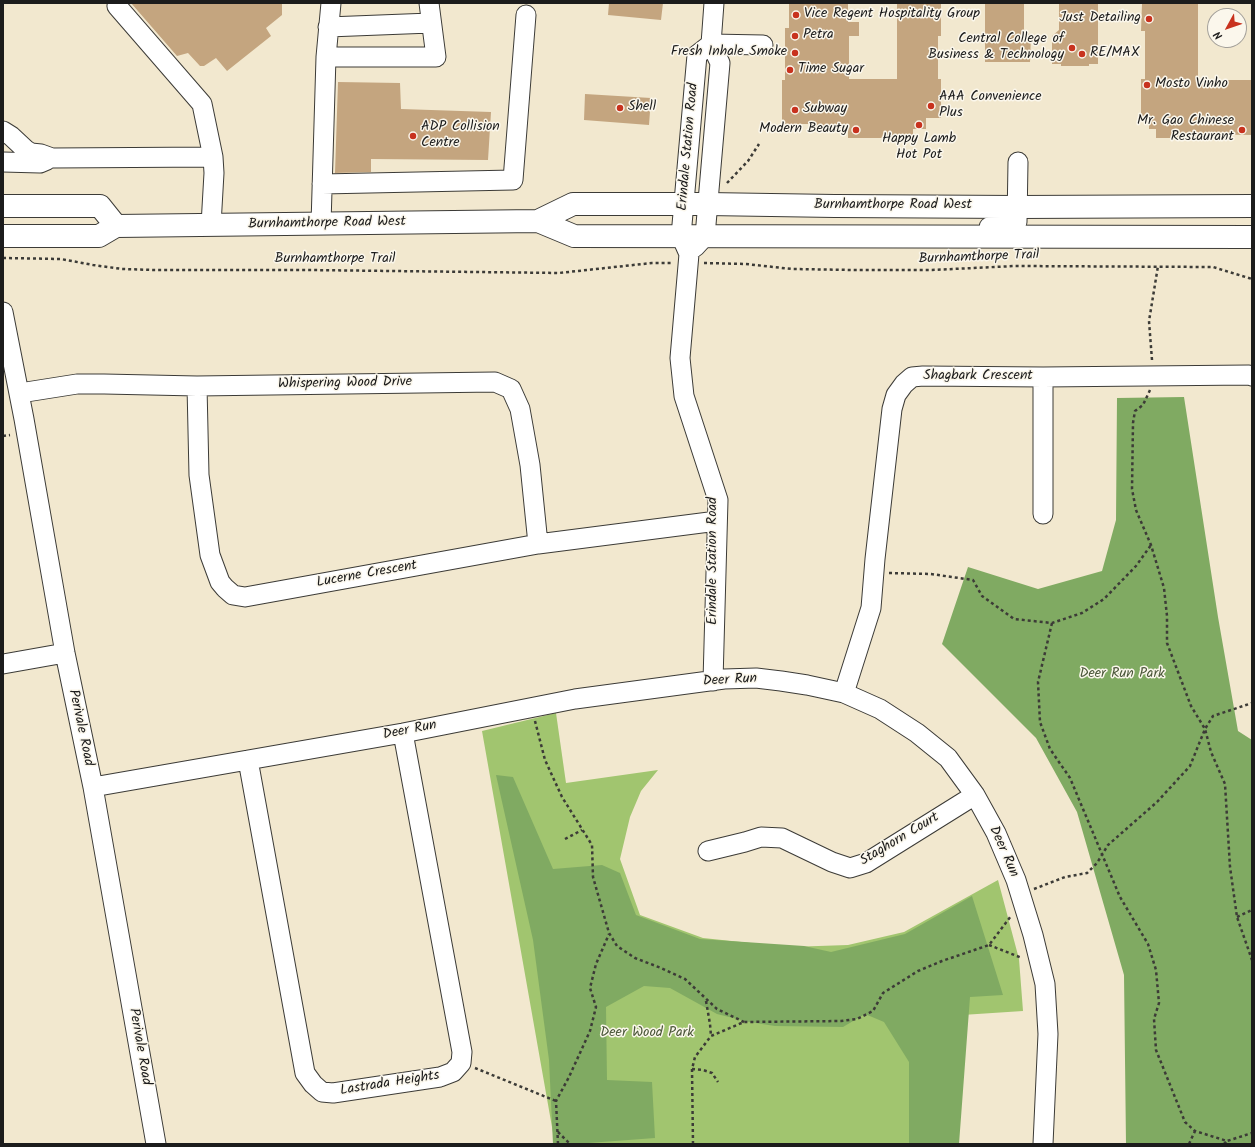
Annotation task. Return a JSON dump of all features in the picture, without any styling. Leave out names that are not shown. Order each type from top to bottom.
[{"type":"main road","name":"Burnhamthorpe Road West","points":[[538,221],[573,204],[1018,207],[1252,206]]},
{"type":"main road","points":[[3,206],[100,206],[116,226]]},
{"type":"main road","name":"Burnhamthorpe Road West","points":[[3,236],[99,236],[116,226],[538,221],[574,236],[685,245],[705,236],[1252,237]]},
{"type":"street","points":[[118,3],[117,6],[202,104],[213,157],[214,173],[211,225]]},
{"type":"street","points":[[321,224],[326,57],[331,3]]},
{"type":"street","points":[[326,57],[436,57],[429,3]]},
{"type":"street","name":"Erindale Station Road","points":[[705,236],[720,63],[711,44],[714,3]]},
{"type":"street","points":[[322,184],[513,180],[526,15]]},
{"type":"street","points":[[328,27],[431,23]]},
{"type":"street","points":[[711,44],[763,45]]},
{"type":"street","name":"Erindale Station Road","points":[[711,44],[698,55],[684,204],[685,245],[680,358],[684,396],[718,500],[713,681]]},
{"type":"street","points":[[3,131],[31,153],[41,154],[52,158],[213,157]]},
{"type":"street","points":[[3,162],[40,163],[52,158]]},
{"type":"street","points":[[940,237],[952,226],[1014,226],[1018,222],[1018,162]]},
{"type":"street","name":"Perivale Road","points":[[3,312],[20,392],[65,653],[93,787],[156,1144]]},
{"type":"street","name":"Shagbark Crescent","points":[[844,693],[871,608],[892,409],[896,395],[904,384],[912,377],[1249,374],[1252,376]]},
{"type":"street","points":[[1043,377],[1043,514]]},
{"type":"street","name":"Whispering Wood Drive","points":[[20,392],[77,384],[197,386],[495,382],[511,389],[520,409],[530,465],[538,544]]},
{"type":"street","name":"Lucerne Crescent","points":[[197,386],[199,475],[210,555],[220,582],[232,595],[245,597],[538,544],[717,521]]},
{"type":"street","points":[[3,664],[65,653]]},
{"type":"street","name":"Deer Run","points":[[93,787],[403,733],[575,699],[724,679],[756,678],[801,684],[844,693],[880,709],[917,733],[948,758],[975,795],[996,833],[1022,898],[1045,984],[1048,1034],[1042,1144]]},
{"type":"street","points":[[403,733],[462,1052],[461,1063]]},
{"type":"street","name":"Lastrada Heights","points":[[248,760],[305,1073],[313,1084],[322,1092],[333,1093],[440,1077],[453,1072],[461,1063]]},
{"type":"street","name":"Staghorn Court","points":[[708,851],[761,837],[778,837],[832,862],[850,868],[866,863],[975,795]]},
{"type":"path","points":[[727,183],[748,161],[759,144]]},
{"type":"path","name":"Burnhamthorpe Trail","points":[[3,258],[61,258],[122,269],[155,270],[560,273],[652,263],[667,263]]},
{"type":"path","name":"Burnhamthorpe Trail","points":[[706,263],[746,264],[792,269],[854,270],[932,270],[1015,266],[1213,267],[1252,279]]},
{"type":"path","points":[[1158,266],[1149,321],[1153,383],[1143,405],[1135,411],[1133,423],[1132,489],[1136,510],[1151,545],[1164,588],[1168,643],[1191,706],[1205,729],[1211,752],[1225,784],[1230,867],[1237,917],[1252,960]]},
{"type":"path","points":[[3,436],[10,435]]},
{"type":"path","points":[[874,572],[931,574],[972,580],[982,596],[1014,619],[1052,623],[1082,613],[1104,599],[1136,566],[1151,545]]},
{"type":"path","points":[[1052,623],[1038,682],[1040,722],[1050,749],[1070,778],[1120,896],[1148,944],[1156,970],[1159,1004],[1154,1019],[1156,1050],[1185,1122],[1195,1131],[1227,1141]]},
{"type":"path","points":[[693,1144],[692,1069],[695,1057],[711,1036],[744,1022],[841,1021],[857,1019],[873,1011],[883,993],[918,971],[989,945],[1022,898],[1065,877],[1087,873],[1097,864],[1108,844],[1157,802],[1190,766],[1205,729],[1213,716],[1252,703]]},
{"type":"path","points":[[532,707],[545,760],[562,797],[592,845],[593,877],[609,933],[617,946],[635,958],[685,979],[717,1009],[744,1022]]},
{"type":"path","points":[[565,839],[582,830]]},
{"type":"path","points":[[1237,917],[1252,910]]},
{"type":"path","points":[[558,1144],[556,1101],[569,1077],[590,1031],[596,1007],[590,988],[596,964],[609,933]]},
{"type":"path","points":[[989,945],[1022,958]]},
{"type":"path","points":[[706,1000],[711,1036]]},
{"type":"path","points":[[461,1063],[556,1101]]},
{"type":"path","points":[[692,1069],[712,1073],[718,1082]]},
{"type":"path","points":[[1189,1144],[1195,1131]]},
{"type":"path","points":[[558,1132],[570,1144]]},
{"type":"path","points":[[1224,1144],[1227,1141],[1252,1133]]},
{"type":"green space","name":"Deer Run Park","points":[[1184,397],[1218,617],[1238,731],[1252,740],[1252,1144],[1126,1144],[1124,975],[1077,812],[1036,738],[942,644],[968,567],[1038,589],[1102,571],[1116,520],[1117,398]]},
{"type":"green space","name":"Deer Wood Park","points":[[556,713],[566,783],[658,770],[641,791],[630,817],[620,859],[640,915],[703,938],[789,947],[848,945],[904,932],[998,880],[1019,959],[1023,1011],[962,1015],[950,1144],[555,1144],[482,731]]},
{"type":"green space","points":[[496,775],[513,777],[553,869],[602,865],[620,873],[636,915],[700,939],[804,946],[831,952],[905,934],[972,896],[1003,995],[970,997],[959,1144],[909,1144],[909,1062],[884,1022],[865,1014],[843,1027],[775,1026],[749,1022],[717,1014],[670,988],[644,986],[606,1007],[607,1080],[652,1082],[655,1138],[575,1144],[553,1144],[549,1060],[533,940]]},
{"type":"building","points":[[131,3],[282,3],[282,15],[266,28],[271,36],[227,71],[216,58],[204,66],[200,66],[188,53],[177,56]]},
{"type":"building","points":[[609,3],[663,3],[661,20],[608,15]]},
{"type":"building","points":[[789,3],[848,3],[848,22],[859,22],[859,36],[849,36],[849,79],[897,79],[897,3],[941,4],[941,36],[938,36],[938,79],[941,79],[941,118],[926,118],[926,129],[913,129],[913,138],[848,138],[848,128],[813,128],[813,124],[782,124],[782,80],[785,80],[785,28],[789,28]]},
{"type":"building","points":[[985,3],[1024,3],[1024,31],[1031,35],[1030,62],[985,62]]},
{"type":"building","points":[[1059,3],[1098,3],[1098,64],[1089,64],[1089,66],[1061,66],[1061,64],[1052,64],[1052,36],[1059,30]]},
{"type":"building","points":[[1198,3],[1198,80],[1252,80],[1252,135],[1198,134],[1198,138],[1156,138],[1156,129],[1149,129],[1149,119],[1141,119],[1141,79],[1145,79],[1145,31],[1141,31],[1142,4]]},
{"type":"building","name":"ADP Collision Centre","points":[[338,82],[400,83],[401,109],[491,112],[488,160],[371,159],[371,172],[335,173]]},
{"type":"building","points":[[585,94],[651,98],[649,125],[584,120]]},
{"type":"place","name":"Vice Regent Hospitality Group","points":[[796,15]]},
{"type":"place","name":"Just Detailing","points":[[1149,19]]},
{"type":"place","name":"Petra","points":[[795,36]]},
{"type":"place","name":"Central College of Business & Technology","points":[[1072,48]]},
{"type":"place","name":"Fresh Inhale Smoke","points":[[795,53]]},
{"type":"place","name":"RE/MAX","points":[[1082,54]]},
{"type":"place","name":"Time Sugar","points":[[790,70]]},
{"type":"place","name":"Mosto Vinho","points":[[1147,85]]},
{"type":"place","name":"AAA Convenience Plus","points":[[931,106]]},
{"type":"place","name":"Shell","points":[[620,108]]},
{"type":"place","name":"Subway","points":[[795,110]]},
{"type":"place","name":"Happy Lamb Hot Pot","points":[[919,125]]},
{"type":"place","name":"Modern Beauty","points":[[856,130]]},
{"type":"place","name":"Mr. Gao Chinese Restaurant","points":[[1242,130]]},
{"type":"place","name":"ADP Collision Centre","points":[[413,136]]}]
